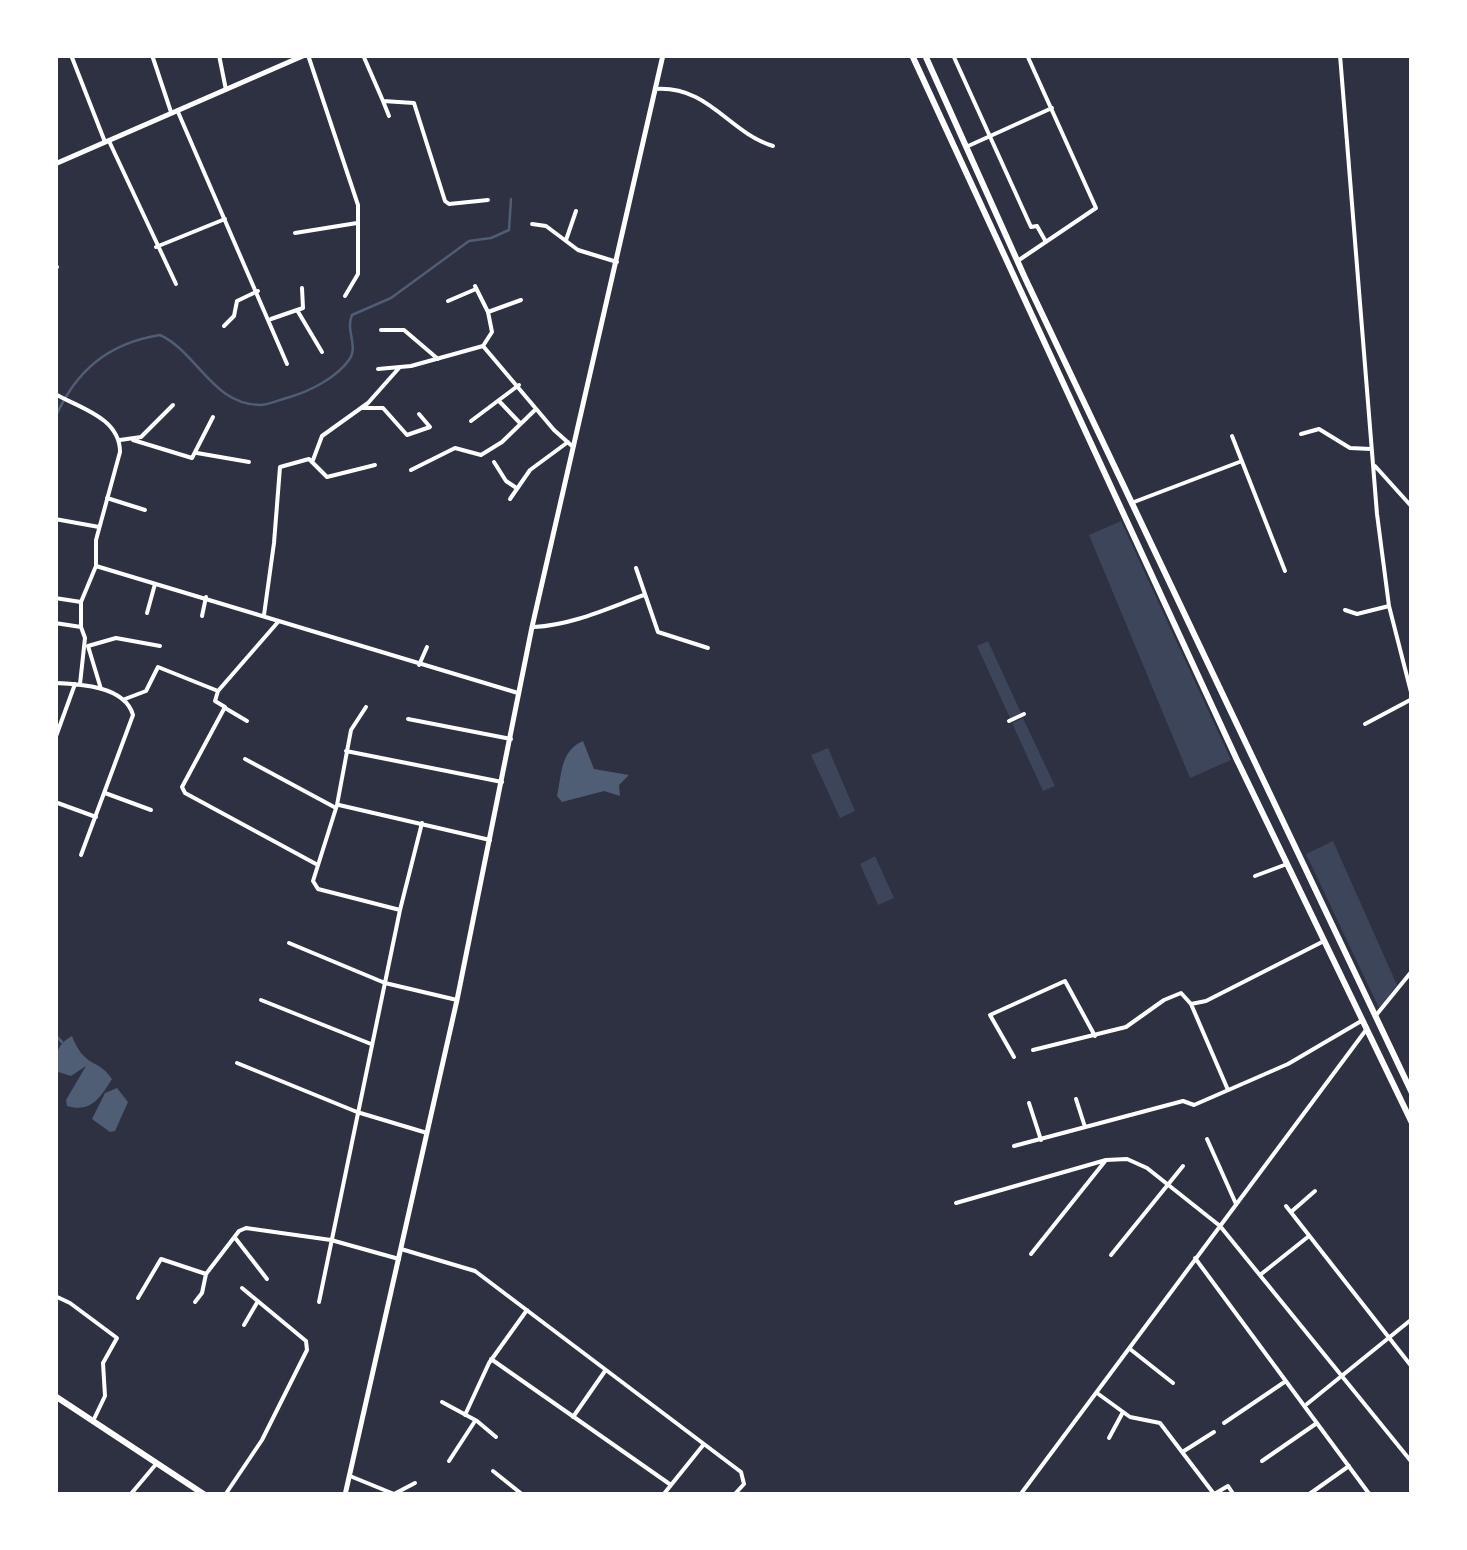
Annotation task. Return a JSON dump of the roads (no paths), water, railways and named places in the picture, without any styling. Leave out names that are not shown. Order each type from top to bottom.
[{"type":"main road","points":[[912,55],[1287,864],[1412,1123]]},
{"type":"main road","points":[[926,56],[1018,260],[1412,1094]]},
{"type":"main road","points":[[1121,508],[1132,503]]},
{"type":"main road","points":[[1365,1024],[1376,1016]]},
{"type":"main road","points":[[55,1396],[206,1495]]},
{"type":"street","points":[[71,55],[107,141],[176,284]]},
{"type":"street","points":[[152,55],[288,364]]},
{"type":"street","points":[[219,55],[226,90]]},
{"type":"street","points":[[55,164],[307,55],[358,205],[358,274],[345,296]]},
{"type":"street","points":[[363,55],[389,116]]},
{"type":"street","points":[[346,1495],[456,1000],[570,444],[664,55]]},
{"type":"street","points":[[953,55],[1031,226],[1037,226],[1046,242]]},
{"type":"street","points":[[1018,260],[1096,208],[1027,55]]},
{"type":"street","points":[[1340,55],[1375,490],[1389,606],[1412,698],[1365,724]]},
{"type":"street","points":[[656,89],[675,89],[710,104],[744,134],[773,146]]},
{"type":"street","points":[[383,100],[414,103],[445,201],[488,200]]},
{"type":"street","points":[[966,147],[1052,108]]},
{"type":"street","points":[[566,240],[576,211]]},
{"type":"street","points":[[156,247],[225,218]]},
{"type":"street","points":[[294,233],[357,223]]},
{"type":"street","points":[[532,224],[546,226],[578,250],[617,262]]},
{"type":"street","points":[[270,319],[302,308],[302,288]]},
{"type":"street","points":[[378,369],[399,368],[484,346],[492,332],[488,312],[476,288],[448,301]]},
{"type":"street","points":[[224,326],[234,318],[237,300],[258,291]]},
{"type":"street","points":[[488,312],[521,300]]},
{"type":"street","points":[[297,310],[322,352]]},
{"type":"street","points":[[381,330],[404,330],[438,359]]},
{"type":"street","points":[[484,346],[570,444]]},
{"type":"street","points":[[312,460],[322,436],[361,408],[399,368]]},
{"type":"street","points":[[471,421],[519,385]]},
{"type":"street","points":[[57,395],[104,421],[120,440],[133,440],[188,459],[197,453],[212,417]]},
{"type":"street","points":[[498,401],[519,422]]},
{"type":"street","points":[[133,440],[141,437],[173,405]]},
{"type":"street","points":[[361,408],[383,408],[407,435],[430,427],[419,414]]},
{"type":"street","points":[[411,470],[455,448],[481,455],[502,442],[536,409]]},
{"type":"street","points":[[1301,434],[1322,430],[1350,448],[1371,449]]},
{"type":"street","points":[[1232,436],[1286,571]]},
{"type":"street","points":[[101,689],[81,627],[81,602],[96,566],[100,527],[120,440]]},
{"type":"street","points":[[510,499],[515,487],[538,463],[570,444]]},
{"type":"street","points":[[197,453],[249,462]]},
{"type":"street","points":[[312,460],[327,477],[375,465]]},
{"type":"street","points":[[264,615],[278,472],[283,464],[312,460]]},
{"type":"street","points":[[1132,503],[1242,461]]},
{"type":"street","points":[[494,462],[506,482],[515,487]]},
{"type":"street","points":[[1373,464],[1412,507]]},
{"type":"street","points":[[1375,490],[1387,480]]},
{"type":"street","points":[[107,498],[145,510]]},
{"type":"street","points":[[55,519],[100,527]]},
{"type":"street","points":[[96,566],[518,694]]},
{"type":"street","points":[[636,568],[655,627],[661,634],[708,648]]},
{"type":"street","points":[[148,613],[156,582]]},
{"type":"street","points":[[532,627],[568,622],[644,595]]},
{"type":"street","points":[[202,616],[206,597]]},
{"type":"street","points":[[55,598],[81,602]]},
{"type":"street","points":[[1345,610],[1358,614],[1389,606]]},
{"type":"street","points":[[247,721],[215,700],[218,691],[279,620]]},
{"type":"street","points":[[55,624],[81,627]]},
{"type":"street","points":[[55,738],[78,684],[85,638]]},
{"type":"street","points":[[88,646],[116,638],[160,646]]},
{"type":"street","points":[[419,665],[427,647]]},
{"type":"street","points":[[124,699],[146,690],[158,667],[218,691]]},
{"type":"street","points":[[55,683],[101,689],[124,699],[134,714],[81,855]]},
{"type":"street","points":[[366,707],[351,730],[337,807],[313,881],[318,889],[400,910]]},
{"type":"street","points":[[224,708],[182,790],[316,864]]},
{"type":"street","points":[[1010,722],[1024,714]]},
{"type":"street","points":[[408,719],[511,739]]},
{"type":"street","points":[[346,751],[502,782]]},
{"type":"street","points":[[245,759],[337,807],[490,840]]},
{"type":"street","points":[[105,792],[151,810]]},
{"type":"street","points":[[55,802],[96,816]]},
{"type":"street","points":[[319,1302],[371,1044],[422,824]]},
{"type":"street","points":[[1256,876],[1287,864]]},
{"type":"street","points":[[1191,1004],[1206,1001],[1324,941]]},
{"type":"street","points":[[289,943],[386,982],[456,1000]]},
{"type":"street","points":[[1376,1016],[1412,972]]},
{"type":"street","points":[[1014,1057],[990,1015],[1065,981],[1094,1036]]},
{"type":"street","points":[[1033,1050],[1126,1027],[1181,993],[1191,1004],[1228,1090]]},
{"type":"street","points":[[261,1000],[371,1044]]},
{"type":"street","points":[[1014,1146],[1183,1100],[1194,1105],[1288,1064],[1365,1024]]},
{"type":"street","points":[[1020,1495],[1365,1024]]},
{"type":"street","points":[[237,1063],[357,1112],[427,1133]]},
{"type":"street","points":[[1076,1099],[1084,1127]]},
{"type":"street","points":[[1028,1103],[1041,1140]]},
{"type":"street","points":[[1207,1140],[1236,1204]]},
{"type":"street","points":[[1031,1254],[1106,1160]]},
{"type":"street","points":[[956,1203],[1106,1160],[1128,1160],[1147,1168],[1220,1226],[1410,1460]]},
{"type":"street","points":[[1111,1255],[1183,1166]]},
{"type":"street","points":[[1291,1212],[1315,1191]]},
{"type":"street","points":[[1286,1206],[1412,1367]]},
{"type":"street","points":[[196,1302],[206,1274],[242,1229],[331,1240],[399,1259]]},
{"type":"street","points":[[1260,1275],[1309,1236]]},
{"type":"street","points":[[235,1238],[267,1279]]},
{"type":"street","points":[[401,1249],[475,1271],[743,1474],[744,1484],[734,1495]]},
{"type":"street","points":[[138,1298],[162,1258],[206,1274]]},
{"type":"street","points":[[1195,1258],[1370,1495]]},
{"type":"street","points":[[225,1495],[262,1440],[307,1350],[306,1340],[242,1288]]},
{"type":"street","points":[[55,1296],[117,1338],[104,1362],[104,1400],[94,1420]]},
{"type":"street","points":[[244,1325],[258,1301]]},
{"type":"street","points":[[464,1415],[492,1359],[526,1310]]},
{"type":"street","points":[[1305,1406],[1412,1320]]},
{"type":"street","points":[[1130,1349],[1174,1382]]},
{"type":"street","points":[[492,1359],[671,1485]]},
{"type":"street","points":[[573,1416],[606,1370]]},
{"type":"street","points":[[1224,1423],[1286,1380]]},
{"type":"street","points":[[1097,1393],[1135,1419],[1160,1423],[1213,1495],[1228,1486],[1234,1495]]},
{"type":"street","points":[[442,1402],[475,1420],[496,1438]]},
{"type":"street","points":[[1109,1438],[1123,1412]]},
{"type":"street","points":[[450,1461],[475,1420]]},
{"type":"street","points":[[1262,1461],[1317,1423]]},
{"type":"street","points":[[1184,1452],[1214,1432]]},
{"type":"street","points":[[664,1495],[704,1444]]},
{"type":"street","points":[[130,1495],[157,1463]]},
{"type":"street","points":[[1308,1495],[1349,1466]]},
{"type":"street","points":[[494,1471],[523,1495]]},
{"type":"street","points":[[350,1476],[394,1494],[415,1483]]},
{"type":"waterway","points":[[55,418],[73,386],[96,362],[125,345],[160,335],[185,353],[217,387],[244,403],[267,404],[314,387],[337,373],[352,355],[352,315],[391,298],[469,241],[509,230],[511,199]]},
{"type":"waterway","points":[[55,1035],[62,1042]]}]
